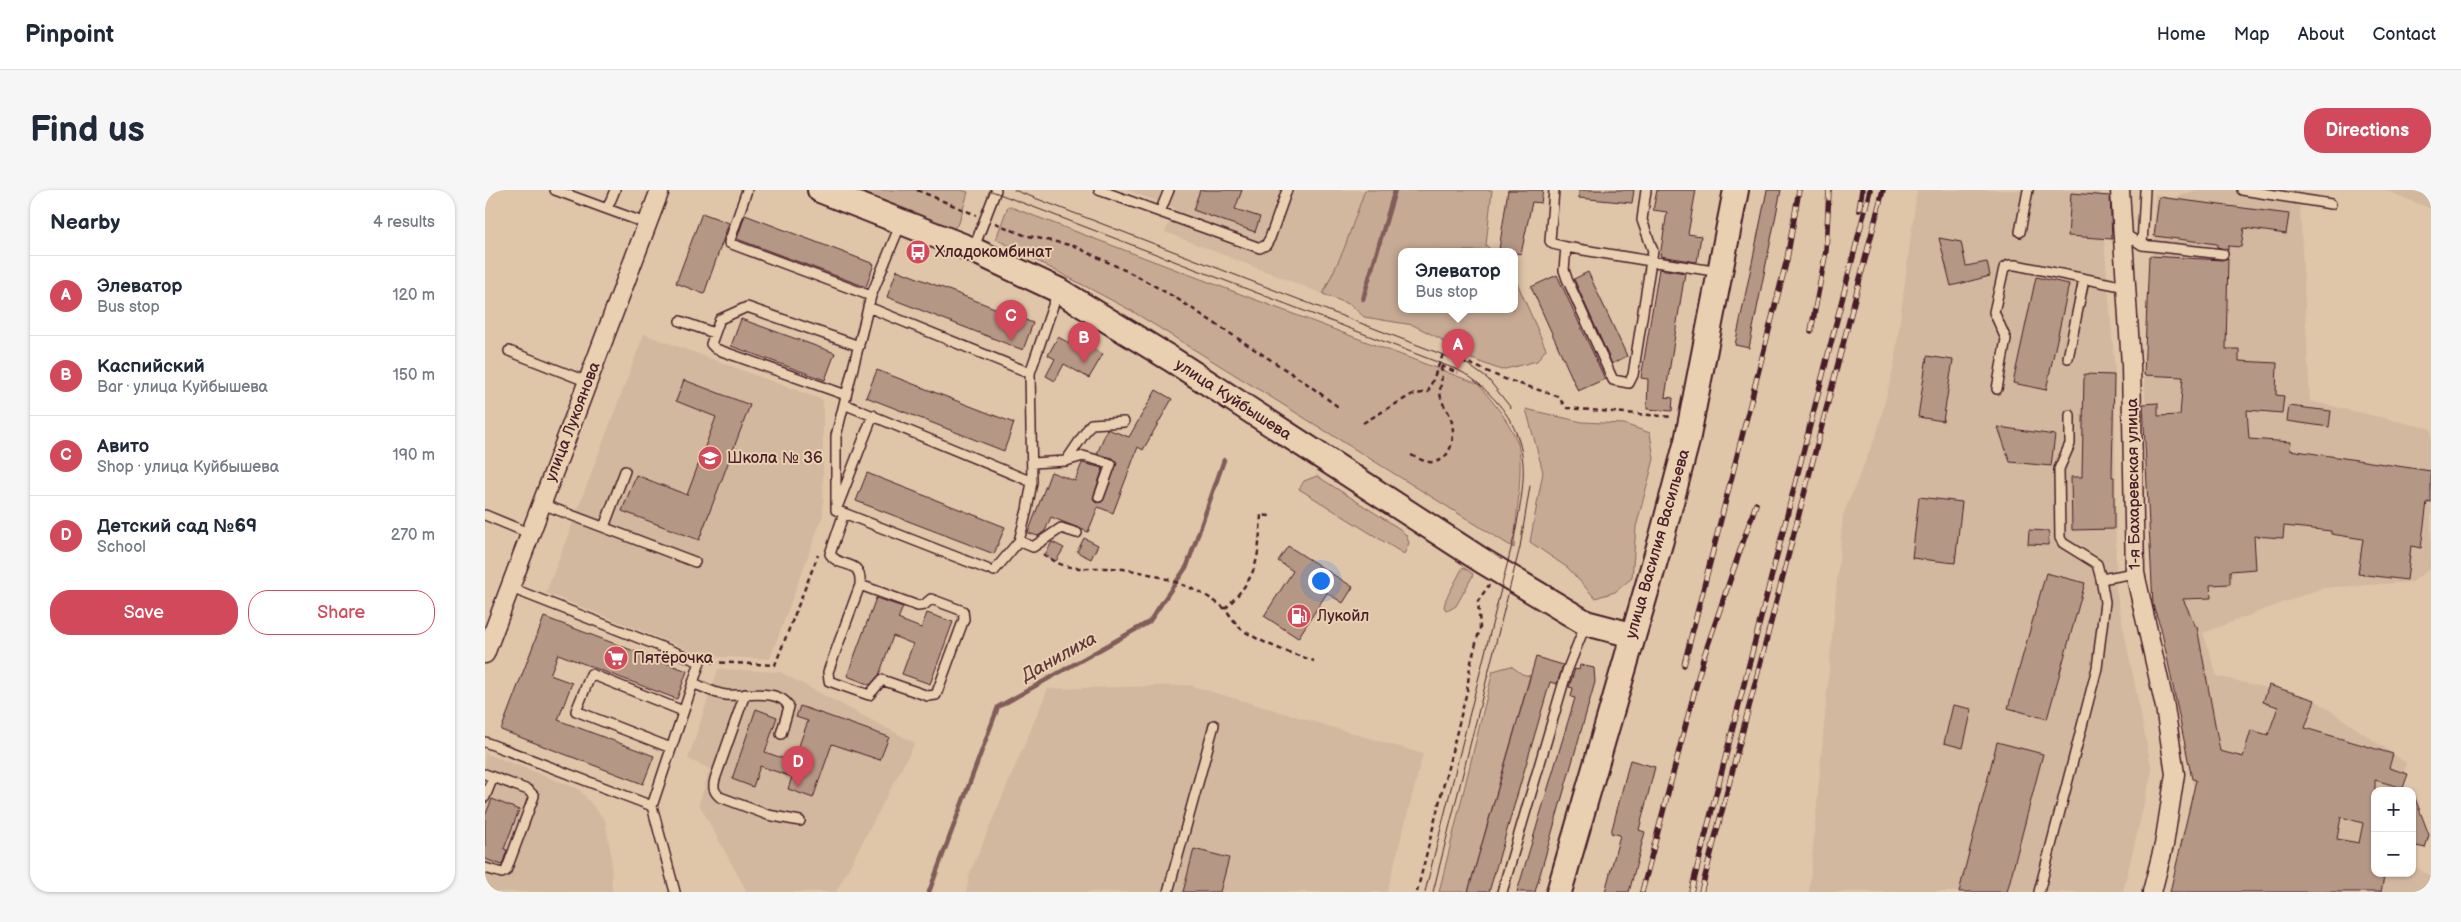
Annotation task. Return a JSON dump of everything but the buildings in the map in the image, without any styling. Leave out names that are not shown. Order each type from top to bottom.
[{"type":"main road","name":"улица Куйбышева","points":[[820,190],[973,250],[1058,290],[1171,359],[1499,570],[1586,623],[1633,635]]},
{"type":"main road","name":"улица Василия Васильева","points":[[1559,892],[1687,441],[1736,190]]},
{"type":"street","name":"улица Лукоянова","points":[[485,654],[491,618],[511,588],[660,190]]},
{"type":"street","name":"1-я Бахаревская улица","points":[[2120,190],[2131,365],[2135,573],[2165,707],[2175,774],[2164,845],[2152,892]]},
{"type":"lane","points":[[555,190],[648,224]]},
{"type":"lane","points":[[607,209],[615,190]]},
{"type":"lane","points":[[747,190],[729,244],[871,296]]},
{"type":"lane","points":[[973,250],[996,190]]},
{"type":"lane","points":[[1099,190],[1260,248],[1266,245],[1270,238],[1287,190]]},
{"type":"lane","points":[[1160,212],[1169,190]]},
{"type":"lane","points":[[1554,190],[1551,241],[1553,244],[1720,272]]},
{"type":"lane","points":[[1567,247],[1564,270],[1567,280],[1611,377],[1618,382],[1629,383],[1632,380],[1653,251],[1642,220],[1646,190]]},
{"type":"lane","points":[[2020,232],[2028,190]]},
{"type":"lane","points":[[2142,245],[2145,190]]},
{"type":"lane","points":[[2242,190],[2331,204]]},
{"type":"lane","points":[[840,511],[836,436],[871,296],[901,221]]},
{"type":"lane","points":[[2123,233],[2142,245],[2223,254]]},
{"type":"lane","points":[[1997,388],[2006,339],[1994,312],[2004,268],[2009,265],[2016,265],[2127,287]]},
{"type":"lane","points":[[2068,358],[2084,279]]},
{"type":"lane","points":[[840,511],[990,570],[1019,541],[1032,482],[1030,373],[1058,290]]},
{"type":"lane","points":[[859,346],[747,307],[720,319],[713,333],[711,344],[716,349],[845,400],[873,415],[1032,482]]},
{"type":"lane","points":[[868,307],[1030,373]]},
{"type":"lane","points":[[679,320],[713,333]]},
{"type":"lane","points":[[509,351],[588,382]]},
{"type":"lane","points":[[860,585],[918,606],[924,605],[931,599],[963,611],[964,619],[935,695],[928,696],[882,680],[869,695],[832,682],[827,678],[860,585],[861,574],[856,568],[836,560],[830,554],[840,511],[873,415]]},
{"type":"lane","points":[[2039,892],[2097,668],[2105,602],[2097,564],[2063,542],[2060,538],[2059,469],[2070,444],[2070,415]]},
{"type":"lane","points":[[1066,461],[1091,424],[1124,422]]},
{"type":"lane","points":[[1032,463],[1066,461],[1083,456],[1111,464],[1099,497]]},
{"type":"lane","points":[[603,527],[625,471]]},
{"type":"lane","points":[[542,504],[695,562]]},
{"type":"lane","points":[[485,516],[531,534]]},
{"type":"lane","points":[[1019,541],[1033,547],[1061,528],[1077,533]]},
{"type":"lane","points":[[2101,579],[2135,573]]},
{"type":"lane","points":[[511,588],[700,662],[652,806],[675,892]]},
{"type":"lane","points":[[1502,892],[1567,671],[1586,623]]},
{"type":"lane","points":[[671,748],[576,711],[591,674],[683,711]]},
{"type":"lane","points":[[693,683],[726,695],[763,693],[788,703],[789,712],[781,734]]},
{"type":"lane","points":[[745,694],[715,779],[713,787],[715,793],[720,797],[768,814],[800,821]]},
{"type":"lane","points":[[1168,892],[1214,725]]},
{"type":"lane","points":[[485,742],[652,806]]},
{"type":"lane","points":[[485,797],[489,775],[528,790],[534,796],[506,871],[502,873],[485,868]]},
{"type":"path","points":[[917,190],[1024,235],[1074,246],[1135,275],[1176,298],[1306,383],[1341,409]]},
{"type":"path","points":[[1363,423],[1411,395],[1428,392],[1444,352],[1502,378],[1557,396],[1567,408],[1677,417]]},
{"type":"path","points":[[1440,364],[1458,372]]},
{"type":"path","points":[[1411,455],[1431,463],[1441,460],[1450,450],[1453,433],[1451,418],[1441,397],[1443,373],[1440,364]]},
{"type":"path","points":[[1225,609],[1239,596],[1255,570],[1258,561],[1261,515],[1270,516]]},
{"type":"path","points":[[700,662],[775,665],[822,546]]},
{"type":"path","points":[[1033,547],[1064,567],[1081,570],[1111,568],[1140,571],[1186,586],[1206,595],[1225,609],[1243,630],[1277,648],[1314,661]]},
{"type":"path","points":[[1417,892],[1467,691],[1470,666],[1480,628],[1478,601],[1499,570]]},
{"type":"shaded area","points":[[847,190],[961,190],[968,192],[959,223],[949,233]]},
{"type":"shaded area","points":[[1127,190],[1365,190],[1344,249],[1323,294],[1165,232],[1175,208]]},
{"type":"shaded area","points":[[1365,190],[1492,190],[1486,245],[1489,248],[1398,248],[1398,313],[1518,313],[1518,285],[1546,349],[1537,361],[1501,370],[1448,350],[1441,339],[1413,325],[1364,317],[1351,305],[1323,294],[1344,249]]},
{"type":"shaded area","points":[[1917,190],[2100,190],[2115,371],[2116,590],[2152,771],[2123,892],[1809,892],[1843,515],[1877,433],[1894,366]]},
{"type":"shaded area","points":[[2196,190],[2299,190],[2310,401],[2431,429],[2431,568],[2412,582],[2322,588],[2203,633],[2217,676],[2315,700],[2406,763],[2403,787],[2371,787],[2371,877],[2416,877],[2416,867],[2431,876],[2431,892],[2176,892],[2194,791],[2158,611],[2144,375],[2154,236],[2155,194],[2171,199]]},
{"type":"shaded area","points":[[2385,190],[2431,190],[2431,209]]},
{"type":"shaded area","points":[[1008,206],[1478,384],[1509,425],[1519,450],[1520,477],[1514,548],[1132,311],[996,239]]},
{"type":"shaded area","name":"Школа № 36","points":[[644,334],[823,400],[823,515],[770,659],[705,656],[546,593]]},
{"type":"shaded area","points":[[1526,409],[1582,422],[1624,424],[1650,433],[1654,459],[1636,527],[1632,578],[1615,592],[1595,598],[1568,568],[1530,542],[1543,472]]},
{"type":"shaded area","points":[[1317,476],[1400,529],[1406,535],[1409,543],[1404,554],[1299,489],[1304,481]]},
{"type":"shaded area","points":[[1463,567],[1473,574],[1472,577],[1456,606],[1446,610],[1444,607],[1446,599]]},
{"type":"shaded area","points":[[1511,666],[1522,674],[1530,676],[1468,892],[1439,892],[1493,671]]},
{"type":"shaded area","points":[[718,669],[780,672],[915,743],[836,892],[747,892],[699,804],[710,769],[688,759]]},
{"type":"shaded area","points":[[1189,685],[1423,754],[1387,892],[966,892],[970,873],[1048,689]]},
{"type":"shaded area","points":[[485,753],[579,789],[605,820],[611,854],[612,892],[485,892]]},
{"type":"waterway","name":"Данилиха","points":[[1363,299],[1395,190]]},
{"type":"waterway","name":"Данилиха","points":[[929,892],[998,707],[1149,622],[1187,566],[1224,460]]},
{"type":"tram line","points":[[989,190],[1458,370],[1483,387],[1508,416],[1516,431],[1523,462],[1522,494],[1516,529],[1425,892]]},
{"type":"tram line","points":[[1014,190],[1467,364],[1488,379],[1511,408]]},
{"type":"tram line","points":[[1433,892],[1520,547],[1530,486]]},
{"type":"railway","points":[[1684,665],[1787,259],[1799,190]]},
{"type":"railway","points":[[1811,331],[1826,251],[1829,190]]},
{"type":"railway","points":[[1859,210],[1862,190]]},
{"type":"railway","points":[[1691,892],[1870,190]]},
{"type":"railway","points":[[1701,892],[1883,190]]},
{"type":"railway","points":[[1642,892],[1703,659],[1756,504]]},
{"type":"place","name":"Хладокомбинат","points":[[918,252]]},
{"type":"place","name":"Авито","points":[[1011,341]]},
{"type":"place","name":"Каспийский","points":[[1084,363]]},
{"type":"place","name":"Элеватор","points":[[1458,370]]},
{"type":"place","name":"Школа № 36","points":[[710,458]]},
{"type":"place","name":"Лукойл","points":[[1299,616]]},
{"type":"place","name":"Пятёрочка","points":[[616,658]]},
{"type":"place","name":"Детский сад №69","points":[[798,787]]}]
